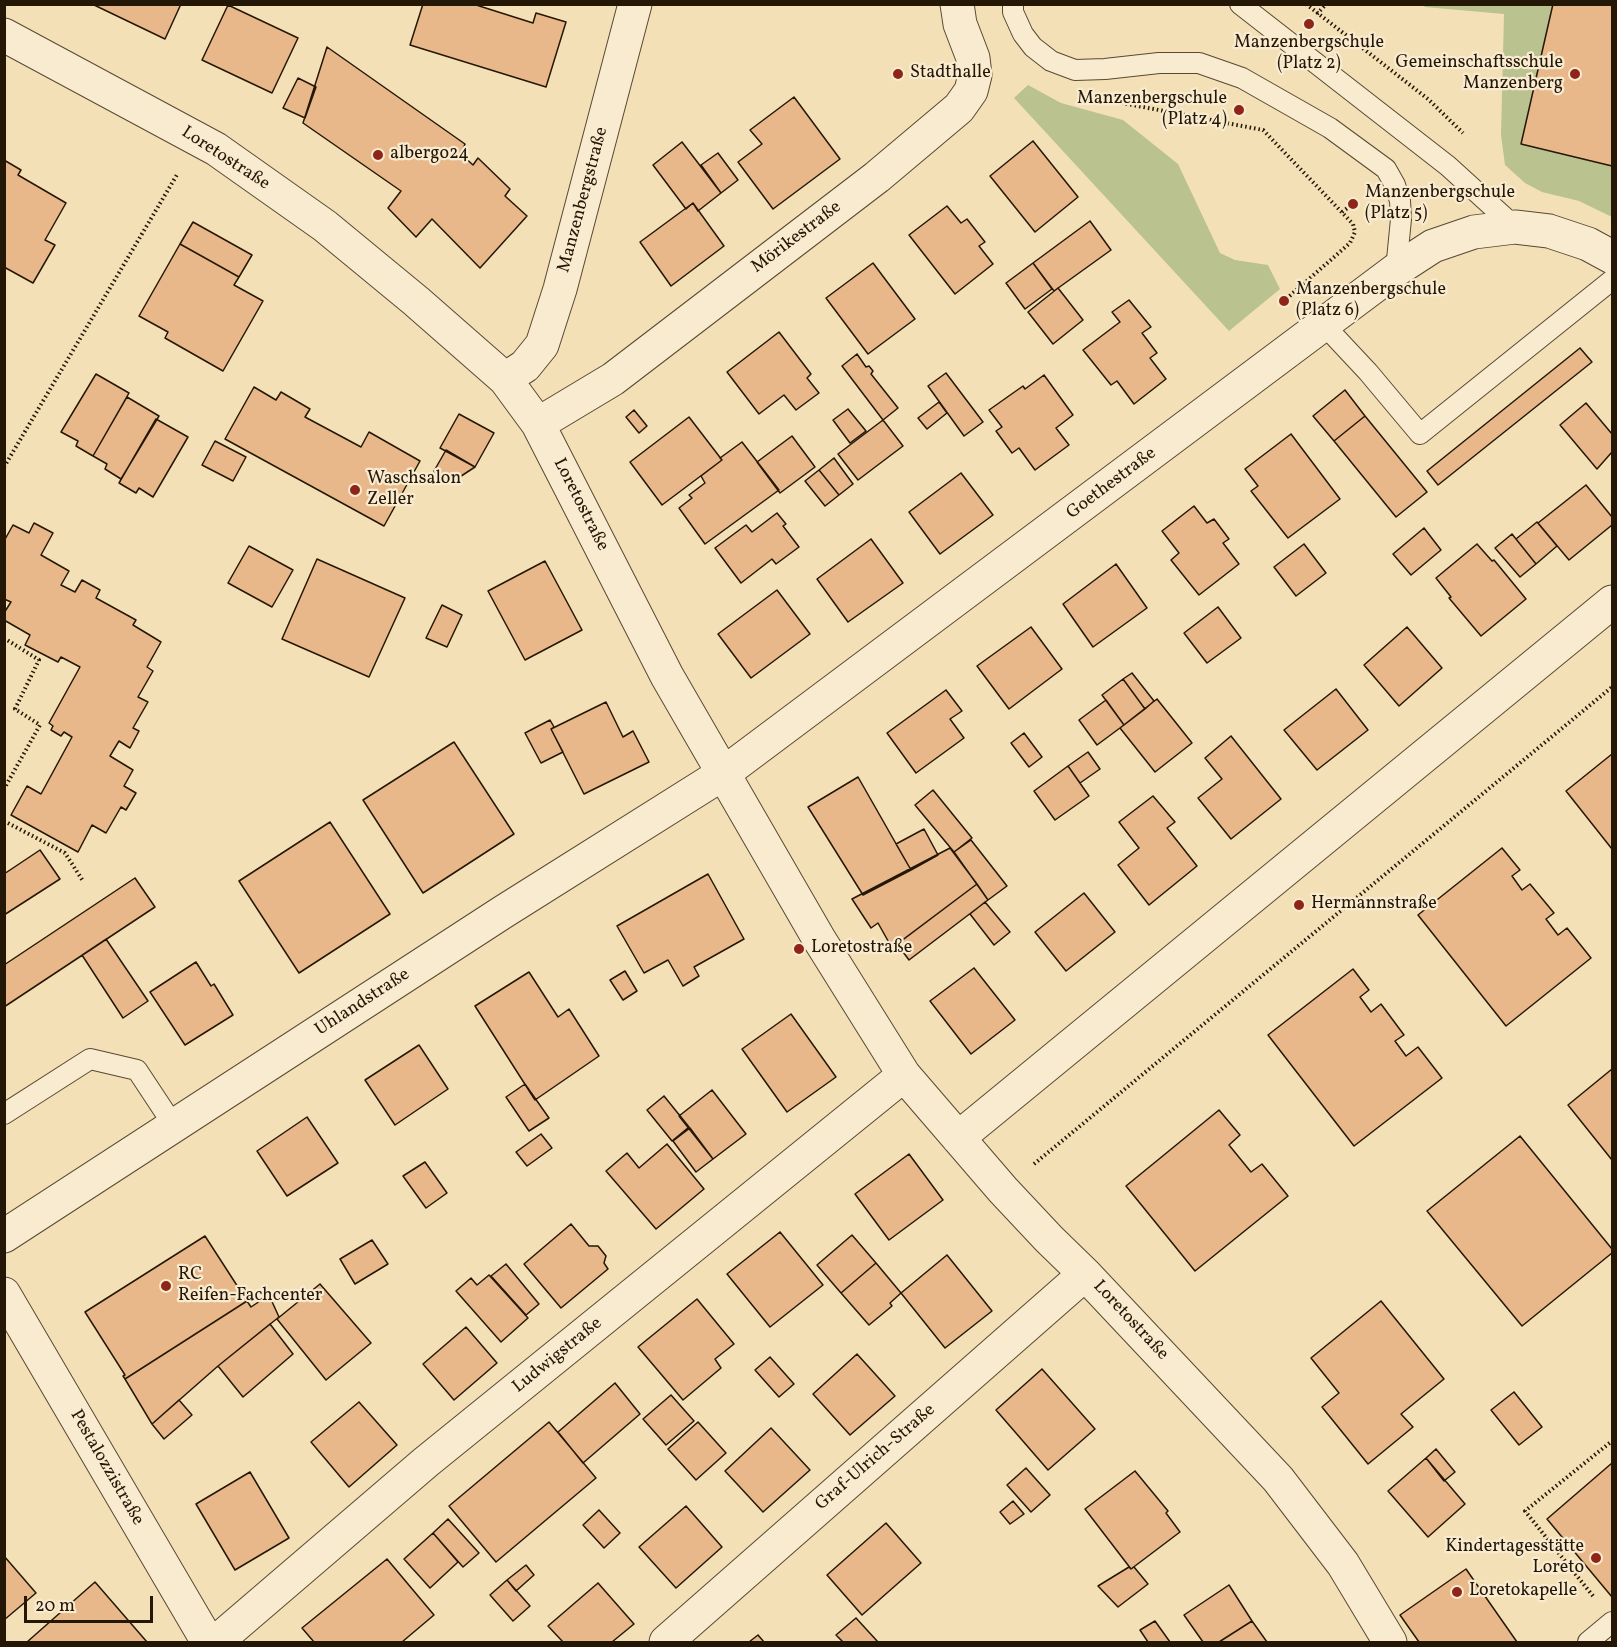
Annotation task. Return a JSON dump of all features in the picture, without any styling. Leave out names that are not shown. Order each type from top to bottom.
[{"type":"street","name":"Manzenbergstraße","points":[[506,380],[525,366],[542,345],[560,289],[635,4]]},
{"type":"street","name":"Mörikestraße","points":[[538,424],[613,379],[876,177],[959,108],[971,91],[975,75],[972,58],[960,24],[957,4]]},
{"type":"street","name":"Loretostraße","points":[[4,35],[198,138],[325,226],[416,301],[506,380],[538,424],[667,676],[819,939],[904,1075],[1003,1190],[1278,1479],[1343,1564],[1390,1642]]},
{"type":"street","name":"Goethestraße","points":[[724,773],[1396,270],[1433,246],[1474,232],[1515,227]]},
{"type":"street","points":[[1515,227],[1549,231],[1588,244],[1612,257]]},
{"type":"street","points":[[958,1138],[1612,602]]},
{"type":"street","name":"Uhlandstraße","points":[[4,1236],[503,912],[724,773]]},
{"type":"street","name":"Ludwigstraße","points":[[216,1642],[426,1462],[904,1075]]},
{"type":"street","name":"Graf-Ulrich-Straße","points":[[666,1642],[1085,1274]]},
{"type":"street","name":"Pestalozzistraße","points":[[4,1294],[208,1642]]},
{"type":"lane","points":[[1013,4],[1012,12],[1023,34],[1033,47],[1051,61],[1075,70],[1160,63],[1199,63],[1242,78],[1330,128],[1386,169],[1395,185],[1400,201],[1401,219],[1396,270]]},
{"type":"lane","points":[[1240,4],[1448,166],[1515,227]]},
{"type":"lane","points":[[1324,325],[1368,372],[1420,434],[1612,280]]},
{"type":"lane","points":[[4,1114],[90,1059],[137,1070],[174,1126]]},
{"type":"lane","points":[[1588,1642],[1612,1622]]},
{"type":"path","points":[[1306,4],[1428,99],[1468,138]]},
{"type":"path","points":[[1313,19],[1326,4]]},
{"type":"path","points":[[1111,100],[1263,130],[1353,224],[1355,232],[1350,243],[1284,301]]},
{"type":"path","points":[[1236,124],[1238,117]]},
{"type":"path","points":[[4,467],[198,138]]},
{"type":"path","points":[[1342,212],[1353,204]]},
{"type":"path","points":[[4,638],[39,660],[15,709],[40,725],[4,789]]},
{"type":"path","points":[[1003,1190],[1612,687]]},
{"type":"path","points":[[4,821],[65,853],[83,881]]},
{"type":"path","points":[[1598,1603],[1525,1511],[1612,1441]]},
{"type":"green space","points":[[1423,5],[1553,5],[1521,144],[1612,166],[1612,217],[1579,201],[1542,192],[1525,183],[1505,165],[1501,135],[1504,14]]},
{"type":"green space","points":[[1028,85],[1061,103],[1123,120],[1178,164],[1220,253],[1235,260],[1268,265],[1280,289],[1229,331],[1014,98]]},
{"type":"building","points":[[92,4],[181,4],[165,39]]},
{"type":"building","points":[[423,4],[473,4],[533,23],[536,13],[566,22],[546,87],[410,45]]},
{"type":"building","name":"Gemeinschaftsschule Manzenberg","points":[[1553,4],[1612,4],[1612,166],[1521,144]]},
{"type":"building","points":[[228,5],[298,38],[272,93],[202,60]]},
{"type":"building","points":[[327,47],[465,144],[461,154],[473,165],[478,158],[510,189],[505,196],[527,216],[480,268],[432,219],[416,237],[388,208],[401,191],[303,123]]},
{"type":"building","points":[[298,78],[316,87],[305,118],[283,108]]},
{"type":"building","points":[[794,97],[840,159],[773,209],[738,162],[762,144],[750,130]]},
{"type":"building","points":[[1033,141],[1078,197],[1035,232],[990,176]]},
{"type":"building","points":[[682,142],[721,193],[698,211],[693,203],[686,209],[653,165]]},
{"type":"building","points":[[718,153],[738,180],[721,193],[701,165]]},
{"type":"building","points":[[4,160],[21,170],[18,175],[66,203],[45,240],[55,245],[33,283],[4,267]]},
{"type":"building","points":[[693,203],[724,246],[671,286],[640,242]]},
{"type":"building","points":[[947,206],[961,223],[967,219],[985,242],[979,246],[993,264],[955,294],[909,235]]},
{"type":"building","points":[[1090,221],[1111,250],[1054,291],[1033,263]]},
{"type":"building","points":[[193,222],[252,255],[239,277],[180,244]]},
{"type":"building","points":[[180,244],[239,277],[234,285],[263,301],[223,371],[165,338],[168,332],[139,316]]},
{"type":"building","points":[[873,263],[915,319],[868,354],[826,298]]},
{"type":"building","points":[[1033,263],[1052,289],[1025,309],[1006,283]]},
{"type":"building","points":[[1058,288],[1083,320],[1053,344],[1028,312]]},
{"type":"building","points":[[1129,300],[1151,327],[1142,333],[1157,353],[1150,358],[1166,379],[1134,404],[1117,381],[1111,385],[1083,350],[1120,322],[1112,312]]},
{"type":"building","points":[[779,332],[811,374],[807,378],[819,393],[796,410],[784,395],[759,414],[727,372]]},
{"type":"building","points":[[1580,348],[1592,362],[1438,485],[1427,471]]},
{"type":"building","points":[[857,354],[866,367],[869,366],[873,371],[871,374],[898,408],[883,420],[842,366]]},
{"type":"building","points":[[946,373],[983,422],[964,436],[928,386]]},
{"type":"building","points":[[96,374],[129,393],[93,456],[76,446],[78,441],[61,432]]},
{"type":"building","points":[[1044,375],[1073,415],[1056,428],[1069,445],[1035,470],[1019,448],[1012,453],[996,431],[1002,427],[989,410],[1023,386],[1025,389]]},
{"type":"building","points":[[254,387],[276,400],[281,392],[310,409],[305,417],[361,447],[369,432],[420,461],[384,526],[225,439]]},
{"type":"building","points":[[1345,390],[1365,416],[1334,441],[1313,416]]},
{"type":"building","points":[[127,397],[159,416],[121,479],[105,469],[107,464],[93,456]]},
{"type":"building","points":[[939,402],[947,413],[927,429],[918,418]]},
{"type":"building","points":[[1586,403],[1612,434],[1612,452],[1597,469],[1560,425]]},
{"type":"building","points":[[848,409],[866,431],[850,443],[833,420]]},
{"type":"building","points":[[634,410],[647,426],[639,433],[626,417]]},
{"type":"building","points":[[459,414],[494,433],[475,467],[440,448]]},
{"type":"building","points":[[1365,416],[1427,492],[1396,517],[1334,441]]},
{"type":"building","points":[[689,417],[722,460],[662,505],[630,462]]},
{"type":"building","points":[[156,419],[188,437],[153,497],[139,488],[136,493],[119,483]]},
{"type":"building","points":[[883,420],[903,446],[858,480],[838,454]]},
{"type":"building","points":[[1291,434],[1340,499],[1288,538],[1251,491],[1258,486],[1245,469]]},
{"type":"building","points":[[792,436],[815,467],[780,493],[757,462]]},
{"type":"building","points":[[215,441],[246,457],[233,481],[202,465]]},
{"type":"building","points":[[742,442],[779,490],[705,544],[679,508],[692,498],[689,495],[705,483],[701,476]]},
{"type":"building","points":[[446,450],[475,467],[452,482],[434,471]]},
{"type":"building","points":[[834,458],[853,484],[839,495],[819,470]]},
{"type":"building","points":[[819,470],[839,495],[825,506],[805,481]]},
{"type":"building","points":[[961,473],[993,515],[940,554],[909,512]]},
{"type":"building","points":[[1586,485],[1612,517],[1612,525],[1569,560],[1538,523]]},
{"type":"building","points":[[1194,506],[1207,523],[1214,519],[1229,539],[1223,543],[1239,564],[1199,595],[1171,560],[1179,553],[1162,531]]},
{"type":"building","points":[[777,513],[786,524],[783,526],[799,547],[776,564],[772,559],[741,583],[715,548],[746,525],[752,532]]},
{"type":"building","points":[[1537,522],[1557,546],[1536,564],[1516,539]]},
{"type":"building","points":[[34,523],[53,533],[41,555],[69,571],[61,585],[75,592],[82,580],[100,590],[96,598],[136,620],[133,625],[161,642],[147,667],[153,671],[138,697],[148,702],[133,728],[139,731],[130,748],[119,741],[110,756],[133,770],[124,786],[136,793],[126,810],[121,807],[106,833],[92,825],[78,852],[11,815],[27,786],[41,794],[72,737],[64,732],[61,736],[51,730],[53,726],[49,723],[80,667],[61,657],[58,662],[25,645],[30,635],[4,620],[4,613],[11,602],[4,599],[4,541],[13,525],[29,533]]},
{"type":"building","points":[[1424,528],[1441,550],[1411,575],[1393,554]]},
{"type":"building","points":[[1512,534],[1536,564],[1520,577],[1495,548]]},
{"type":"building","points":[[871,539],[903,583],[848,622],[817,579]]},
{"type":"building","points":[[1304,544],[1326,573],[1296,596],[1274,567]]},
{"type":"building","points":[[1477,544],[1492,561],[1494,560],[1526,599],[1481,636],[1449,598],[1451,597],[1436,578]]},
{"type":"building","points":[[249,546],[293,570],[272,607],[228,583]]},
{"type":"building","points":[[317,559],[405,598],[369,677],[282,639]]},
{"type":"building","points":[[545,561],[582,630],[525,660],[488,591]]},
{"type":"building","points":[[1116,564],[1147,608],[1093,647],[1063,604]]},
{"type":"building","points":[[777,590],[810,634],[751,678],[718,634]]},
{"type":"building","points":[[442,605],[462,615],[447,647],[426,638]]},
{"type":"building","points":[[1218,607],[1241,638],[1207,663],[1184,633]]},
{"type":"building","points":[[1031,627],[1062,669],[1009,709],[977,666]]},
{"type":"building","points":[[1407,627],[1442,668],[1399,706],[1364,665]]},
{"type":"building","points":[[1132,673],[1154,701],[1145,709],[1123,679]]},
{"type":"building","points":[[1123,679],[1145,709],[1124,725],[1102,695]]},
{"type":"building","points":[[1336,689],[1368,730],[1317,770],[1284,730]]},
{"type":"building","points":[[946,690],[962,711],[950,719],[964,738],[916,773],[887,733]]},
{"type":"building","points":[[1157,699],[1192,743],[1155,772],[1120,728]]},
{"type":"building","points":[[1106,700],[1124,725],[1097,745],[1079,720]]},
{"type":"building","points":[[606,702],[623,737],[633,731],[649,762],[584,794],[551,729]]},
{"type":"building","points":[[550,720],[554,727],[551,729],[563,752],[541,763],[525,733]]},
{"type":"building","points":[[1024,733],[1042,757],[1029,767],[1011,743]]},
{"type":"building","points":[[1231,736],[1281,799],[1231,839],[1198,798],[1222,779],[1205,758]]},
{"type":"building","points":[[454,742],[514,834],[423,893],[363,800]]},
{"type":"building","points":[[1088,752],[1100,769],[1080,783],[1068,766]]},
{"type":"building","points":[[1612,754],[1612,849],[1566,791]]},
{"type":"building","points":[[1068,766],[1089,796],[1055,820],[1034,791]]},
{"type":"building","points":[[858,777],[911,870],[863,895],[808,807]]},
{"type":"building","points":[[933,790],[972,838],[954,852],[915,805]]},
{"type":"building","points":[[1153,796],[1175,822],[1167,828],[1197,866],[1149,905],[1118,865],[1139,848],[1119,822]]},
{"type":"building","points":[[330,822],[390,914],[299,973],[239,881]]},
{"type":"building","points":[[924,829],[938,855],[911,870],[896,844]]},
{"type":"building","points":[[971,840],[1007,886],[988,900],[954,852]]},
{"type":"building","points":[[950,848],[977,884],[892,948],[878,923],[871,928],[852,899]]},
{"type":"building","points":[[1502,848],[1520,870],[1512,876],[1522,890],[1530,884],[1554,913],[1546,919],[1558,935],[1567,928],[1591,958],[1506,1026],[1418,915]]},
{"type":"building","points":[[40,850],[60,879],[4,915],[4,874]]},
{"type":"building","points":[[708,874],[744,939],[694,967],[699,976],[683,986],[668,960],[644,973],[617,926]]},
{"type":"building","points":[[135,878],[155,907],[4,1007],[4,965]]},
{"type":"building","points":[[977,884],[988,900],[909,960],[897,944]]},
{"type":"building","points":[[1084,893],[1115,932],[1066,971],[1035,932]]},
{"type":"building","points":[[985,902],[1010,932],[994,945],[970,914]]},
{"type":"building","points":[[106,939],[148,1001],[123,1018],[82,955]]},
{"type":"building","points":[[196,962],[211,986],[214,984],[233,1015],[185,1045],[150,992]]},
{"type":"building","points":[[974,968],[1015,1020],[971,1054],[930,1001]]},
{"type":"building","points":[[1353,969],[1369,990],[1360,997],[1371,1012],[1381,1004],[1404,1035],[1395,1041],[1406,1056],[1418,1047],[1442,1078],[1354,1146],[1268,1035]]},
{"type":"building","points":[[625,971],[637,991],[623,1000],[610,980]]},
{"type":"building","points":[[529,972],[558,1017],[569,1009],[599,1056],[535,1100],[475,1006]]},
{"type":"building","points":[[791,1014],[836,1077],[787,1112],[742,1049]]},
{"type":"building","points":[[419,1045],[448,1089],[395,1125],[365,1080]]},
{"type":"building","points":[[1612,1069],[1612,1160],[1568,1105]]},
{"type":"building","points":[[525,1084],[549,1118],[529,1131],[506,1097]]},
{"type":"building","points":[[712,1090],[746,1134],[713,1159],[679,1116]]},
{"type":"building","points":[[664,1096],[689,1127],[672,1141],[647,1110]]},
{"type":"building","points":[[1219,1110],[1240,1135],[1229,1145],[1251,1172],[1262,1164],[1288,1196],[1195,1271],[1126,1186]]},
{"type":"building","points":[[307,1117],[338,1163],[287,1196],[257,1151]]},
{"type":"building","points":[[690,1128],[713,1159],[696,1172],[673,1141]]},
{"type":"building","points":[[541,1134],[552,1148],[527,1166],[516,1152]]},
{"type":"building","points":[[1520,1136],[1612,1249],[1612,1253],[1522,1326],[1427,1211]]},
{"type":"building","points":[[667,1144],[704,1189],[656,1229],[606,1171],[627,1153],[639,1168]]},
{"type":"building","points":[[909,1154],[943,1200],[889,1240],[855,1194]]},
{"type":"building","points":[[425,1162],[447,1193],[426,1208],[403,1176]]},
{"type":"building","points":[[571,1224],[589,1246],[598,1246],[606,1256],[604,1263],[608,1269],[561,1308],[524,1264]]},
{"type":"building","points":[[780,1232],[823,1285],[770,1327],[727,1274]]},
{"type":"building","points":[[852,1235],[876,1263],[841,1293],[817,1265]]},
{"type":"building","points":[[205,1236],[247,1301],[125,1379],[123,1376],[125,1375],[85,1312]]},
{"type":"building","points":[[372,1240],[388,1264],[355,1284],[340,1259]]},
{"type":"building","points":[[947,1255],[992,1311],[945,1348],[901,1293]]},
{"type":"building","points":[[876,1263],[901,1293],[890,1303],[892,1306],[869,1325],[841,1293]]},
{"type":"building","points":[[506,1264],[539,1304],[526,1315],[491,1276]]},
{"type":"building","points":[[489,1275],[528,1318],[501,1342],[456,1291],[471,1278],[477,1285]]},
{"type":"building","points":[[320,1284],[371,1343],[326,1380],[277,1319]]},
{"type":"building","points":[[269,1295],[279,1317],[218,1366],[152,1424],[125,1379],[247,1301],[251,1307]]},
{"type":"building","points":[[697,1299],[734,1344],[715,1359],[721,1368],[683,1400],[638,1347]]},
{"type":"building","points":[[1381,1301],[1444,1379],[1401,1414],[1413,1427],[1368,1464],[1322,1407],[1339,1393],[1311,1358]]},
{"type":"building","points":[[270,1324],[293,1354],[243,1397],[218,1366]]},
{"type":"building","points":[[466,1327],[497,1363],[454,1400],[423,1364]]},
{"type":"building","points":[[857,1354],[895,1396],[850,1435],[813,1394]]},
{"type":"building","points":[[770,1357],[794,1384],[779,1397],[755,1370]]},
{"type":"building","points":[[1042,1369],[1095,1429],[1048,1470],[996,1410]]},
{"type":"building","points":[[615,1383],[640,1414],[583,1463],[558,1432]]},
{"type":"building","points":[[1514,1392],[1542,1427],[1519,1445],[1491,1410]]},
{"type":"building","points":[[671,1395],[694,1421],[666,1445],[643,1419]]},
{"type":"building","points":[[179,1400],[192,1415],[164,1439],[152,1424]]},
{"type":"building","points":[[359,1402],[397,1445],[349,1487],[311,1442]]},
{"type":"building","points":[[549,1422],[596,1478],[496,1562],[449,1506]]},
{"type":"building","points":[[698,1422],[726,1453],[696,1480],[668,1449]]},
{"type":"building","points":[[771,1428],[810,1470],[763,1512],[725,1471]]},
{"type":"building","points":[[1436,1449],[1455,1472],[1444,1481],[1426,1458]]},
{"type":"building","points":[[1426,1458],[1465,1504],[1428,1537],[1388,1491]]},
{"type":"building","name":"Kindertagesstätte Loreto","points":[[1612,1463],[1612,1597],[1547,1519]]},
{"type":"building","points":[[1026,1468],[1050,1495],[1031,1512],[1007,1485]]},
{"type":"building","points":[[1135,1471],[1168,1511],[1166,1513],[1180,1532],[1131,1569],[1085,1509]]},
{"type":"building","points":[[250,1472],[289,1538],[235,1570],[196,1504]]},
{"type":"building","points":[[1013,1501],[1024,1514],[1010,1524],[1000,1512]]},
{"type":"building","points":[[686,1506],[722,1547],[676,1588],[639,1547]]},
{"type":"building","points":[[599,1510],[620,1533],[604,1548],[583,1525]]},
{"type":"building","points":[[448,1519],[479,1553],[463,1567],[433,1533]]},
{"type":"building","points":[[886,1523],[921,1563],[862,1615],[827,1575]]},
{"type":"building","points":[[433,1533],[458,1562],[430,1588],[404,1559]]},
{"type":"building","points":[[4,1556],[36,1593],[4,1620]]},
{"type":"building","points":[[387,1559],[434,1615],[402,1642],[314,1642],[302,1628]]},
{"type":"building","points":[[526,1565],[534,1575],[516,1591],[507,1580]]},
{"type":"building","points":[[1129,1567],[1131,1569],[1134,1567],[1148,1584],[1118,1607],[1098,1586]]},
{"type":"building","name":"Loretokapelle","points":[[1466,1569],[1517,1642],[1419,1642],[1400,1615]]},
{"type":"building","points":[[507,1580],[530,1606],[513,1621],[490,1595]]},
{"type":"building","points":[[95,1582],[147,1642],[27,1642]]},
{"type":"building","points":[[598,1583],[634,1624],[612,1642],[563,1642],[548,1626]]},
{"type":"building","points":[[1229,1585],[1252,1621],[1219,1642],[1203,1642],[1184,1615]]},
{"type":"building","points":[[856,1618],[878,1642],[843,1642],[836,1635]]},
{"type":"building","points":[[1155,1621],[1170,1642],[1148,1642],[1140,1630]]},
{"type":"building","points":[[1252,1621],[1267,1642],[1219,1642]]},
{"type":"building","points":[[758,1635],[764,1642],[749,1642]]},
{"type":"place","name":"Manzenbergschule (Platz 2)","points":[[1309,24]]},
{"type":"place","name":"Stadthalle","points":[[898,74]]},
{"type":"place","name":"Gemeinschaftsschule Manzenberg","points":[[1575,74]]},
{"type":"place","name":"Manzenbergschule (Platz 4)","points":[[1239,110]]},
{"type":"place","name":"albergo24","points":[[378,155]]},
{"type":"place","name":"Manzenbergschule (Platz 5)","points":[[1353,204]]},
{"type":"place","name":"Manzenbergschule (Platz 6)","points":[[1284,301]]},
{"type":"place","name":"Waschsalon Zeller","points":[[355,490]]},
{"type":"place","name":"Hermannstraße","points":[[1299,905]]},
{"type":"place","name":"Loretostraße","points":[[799,949]]},
{"type":"place","name":"RC Reifen-Fachcenter","points":[[166,1286]]},
{"type":"place","name":"Kindertagesstätte Loreto","points":[[1596,1558]]},
{"type":"place","name":"Loretokapelle","points":[[1457,1592]]}]
